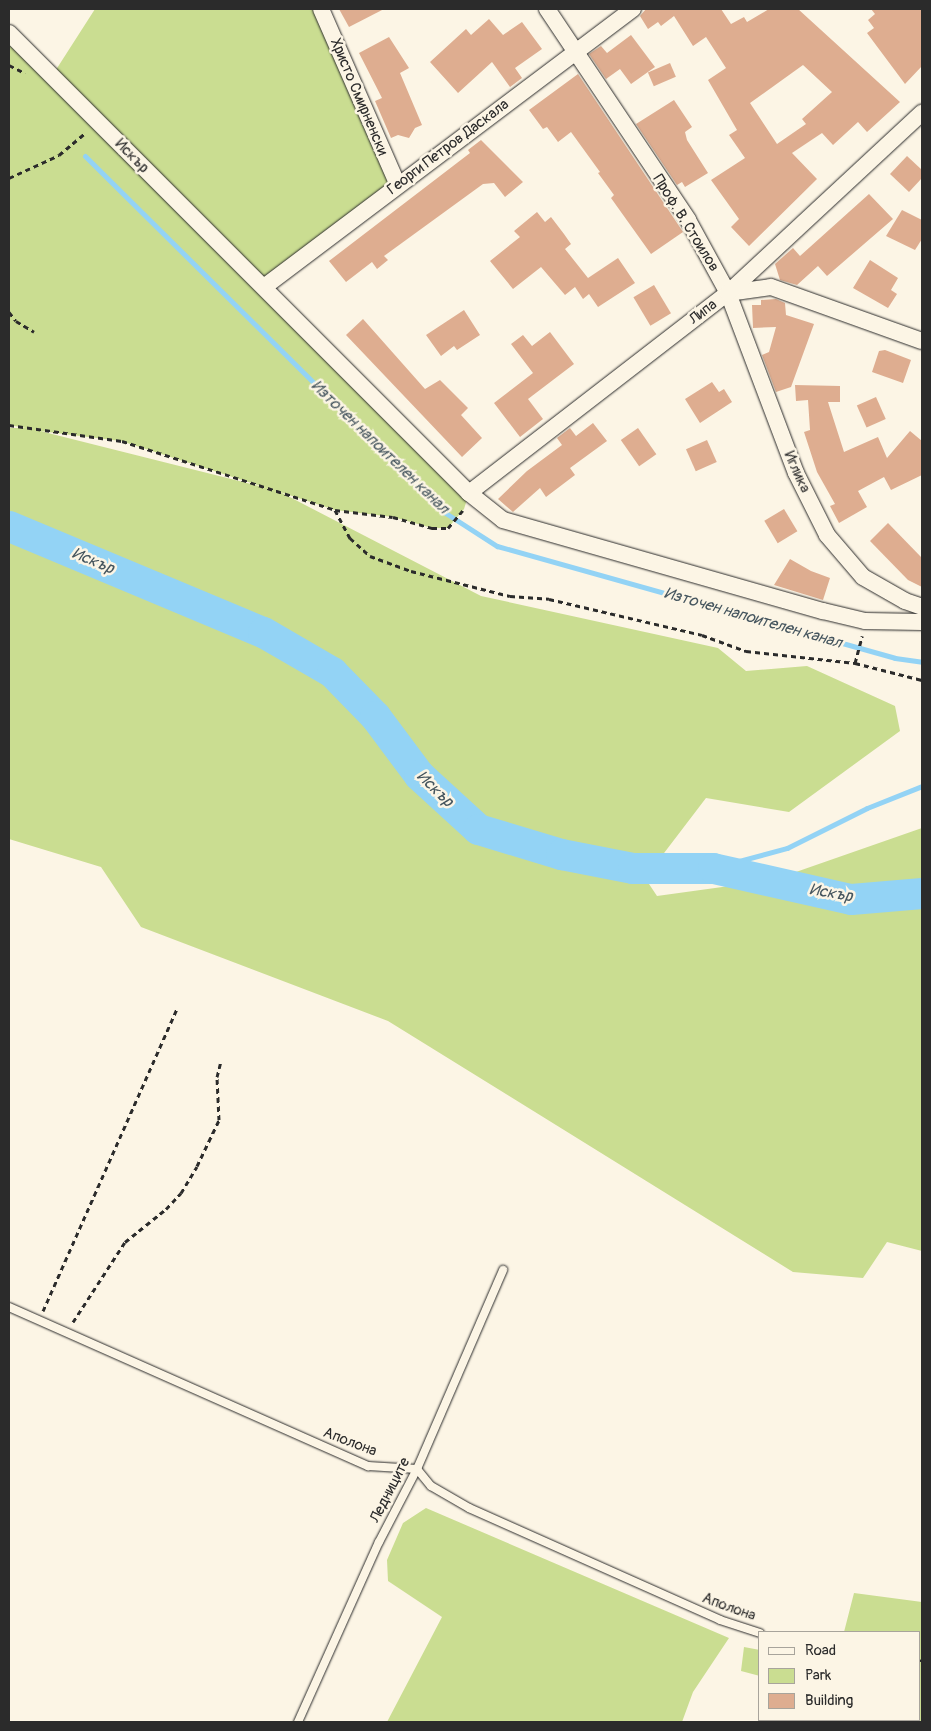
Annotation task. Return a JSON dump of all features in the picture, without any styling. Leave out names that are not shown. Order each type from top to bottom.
[{"type":"street","name":"Христо Смирненски","points":[[321,9],[398,185]]},
{"type":"street","name":"Проф. В. Стоилов","points":[[547,9],[573,53],[688,220],[728,293]]},
{"type":"street","name":"Георги Петров Даскала","points":[[264,287],[633,9]]},
{"type":"street","name":"Искър","points":[[9,33],[469,493],[504,520],[570,541],[865,621],[922,622]]},
{"type":"street","name":"Липа","points":[[469,493],[728,293],[922,113]]},
{"type":"street","points":[[728,293],[771,287],[922,341]]},
{"type":"street","name":"Иглика","points":[[728,293],[796,472],[827,536],[863,577],[905,601],[922,607]]},
{"type":"lane","name":"Ледниците","points":[[298,1722],[379,1542],[417,1469],[503,1270]]},
{"type":"lane","name":"Аполона","points":[[9,1307],[368,1466],[417,1469],[431,1486],[469,1508],[720,1620],[758,1632]]},
{"type":"path","points":[[9,178],[59,155],[98,122]]},
{"type":"path","points":[[9,312],[16,321],[34,332]]},
{"type":"path","points":[[9,425],[122,442],[335,510],[393,516],[432,528],[448,528],[464,509]]},
{"type":"path","points":[[335,510],[350,538],[370,556],[411,571],[510,596],[548,599],[702,635],[746,651],[855,663],[922,680]]},
{"type":"path","points":[[855,663],[862,635]]},
{"type":"path","points":[[38,1320],[177,1008]]},
{"type":"path","points":[[65,1332],[102,1282],[125,1242],[181,1194],[219,1120],[217,1077],[221,1061]]},
{"type":"green space","points":[[95,9],[321,9],[398,185],[264,287],[469,493],[464,509],[448,528],[432,528],[393,517],[335,510],[280,492],[481,596],[718,648],[746,671],[807,666],[895,706],[900,731],[789,812],[706,798],[645,878],[657,896],[773,880],[922,828],[922,1251],[887,1242],[863,1278],[793,1272],[388,1021],[141,927],[101,867],[9,839],[9,428],[26,428],[9,425],[9,33],[52,76]],"holes":[[[40,431],[121,441],[267,488]]]},
{"type":"green space","points":[[426,1508],[729,1638],[693,1692],[682,1722],[387,1722],[442,1617],[388,1581],[387,1560],[403,1523]]},
{"type":"green space","points":[[854,1593],[922,1602],[922,1722],[783,1722],[921,1721],[921,1631],[844,1631]]},
{"type":"green space","points":[[744,1647],[758,1650],[758,1675],[741,1671]]},
{"type":"building","points":[[339,9],[384,9],[349,27]]},
{"type":"building","points":[[646,9],[721,9],[731,24],[744,17],[747,22],[769,9],[798,9],[900,102],[867,132],[858,122],[833,145],[822,133],[792,153],[817,179],[749,246],[731,227],[739,219],[711,180],[745,158],[729,135],[737,130],[708,80],[726,68],[706,37],[693,46],[674,16],[661,26],[658,22],[648,29],[640,16]],"holes":[[[803,65],[832,92],[802,119],[806,124],[777,144],[750,103]]]},
{"type":"building","points":[[871,9],[922,9],[922,66],[905,84],[867,33],[874,28],[868,20],[875,14]]},
{"type":"building","points":[[489,19],[503,35],[522,22],[542,49],[515,68],[522,78],[510,87],[492,62],[458,93],[430,62],[466,29],[471,35]]},
{"type":"building","points":[[631,35],[655,67],[631,84],[620,69],[606,79],[589,54],[601,46],[607,53]]},
{"type":"building","points":[[389,37],[409,68],[400,73],[422,125],[415,128],[409,138],[398,135],[391,138],[375,101],[382,98],[359,53]]},
{"type":"building","points":[[670,63],[676,77],[654,86],[648,72]]},
{"type":"building","points":[[578,74],[683,232],[651,254],[611,198],[614,195],[571,132],[558,142],[547,127],[543,129],[529,110]]},
{"type":"building","points":[[674,100],[692,127],[685,132],[687,140],[708,173],[685,187],[682,182],[677,185],[636,124]]},
{"type":"building","points":[[481,140],[523,182],[505,197],[494,183],[483,184],[384,256],[388,260],[377,269],[372,262],[346,282],[329,261],[470,153],[468,150]]},
{"type":"building","points":[[907,156],[922,170],[922,178],[909,192],[890,174]]},
{"type":"building","points":[[869,194],[893,219],[827,276],[818,266],[797,285],[780,280],[775,264],[793,248],[800,256]]},
{"type":"building","points":[[902,210],[922,220],[922,239],[915,250],[886,236]]},
{"type":"building","points":[[537,212],[545,222],[551,217],[571,244],[565,249],[588,278],[618,258],[635,283],[598,307],[589,294],[583,299],[575,287],[565,295],[541,267],[513,289],[490,261],[520,237],[514,231]]},
{"type":"building","points":[[870,260],[898,278],[891,290],[897,294],[888,308],[853,288]]},
{"type":"building","points":[[654,285],[671,313],[650,326],[633,297]]},
{"type":"building","points":[[776,299],[785,303],[786,315],[814,324],[791,387],[776,392],[762,355],[769,352],[776,327],[753,328],[752,305],[761,305],[761,300]]},
{"type":"building","points":[[464,310],[480,335],[457,350],[454,346],[441,356],[426,335]]},
{"type":"building","points":[[363,319],[425,389],[440,380],[468,408],[461,415],[482,438],[462,457],[346,335]]},
{"type":"building","points":[[550,332],[574,364],[528,399],[543,419],[520,437],[494,403],[533,373],[511,344],[523,335],[532,346]]},
{"type":"building","points":[[885,350],[911,360],[903,383],[872,372],[879,351]]},
{"type":"building","points":[[712,382],[719,392],[724,389],[732,402],[700,423],[685,399]]},
{"type":"building","points":[[795,385],[840,386],[840,402],[828,402],[844,452],[878,437],[887,458],[910,431],[922,441],[922,475],[891,490],[884,477],[858,491],[867,507],[839,523],[830,506],[835,504],[817,472],[804,432],[810,430],[808,400],[796,401]]},
{"type":"building","points":[[876,397],[886,419],[867,427],[857,406]]},
{"type":"building","points":[[593,423],[607,441],[570,468],[575,475],[546,497],[540,488],[513,512],[498,499],[527,471],[562,445],[557,438],[570,428],[576,436]]},
{"type":"building","points":[[638,428],[656,454],[639,466],[621,440]]},
{"type":"building","points":[[707,440],[717,462],[696,471],[686,449]]},
{"type":"building","points":[[784,509],[797,531],[778,543],[764,521]]},
{"type":"building","points":[[888,523],[922,558],[922,587],[908,580],[870,541]]},
{"type":"building","points":[[790,559],[811,571],[830,578],[823,600],[774,585]]},
{"type":"waterway","name":"Източен напоителен канал","points":[[85,156],[444,512],[497,546],[895,658],[922,662]]},
{"type":"waterway","name":"Искър","points":[[9,526],[263,632],[332,672],[375,716],[419,775],[478,829],[561,854],[633,868],[713,868],[851,899],[922,893]]},
{"type":"waterway","points":[[713,868],[787,848],[867,808],[922,786]]}]
